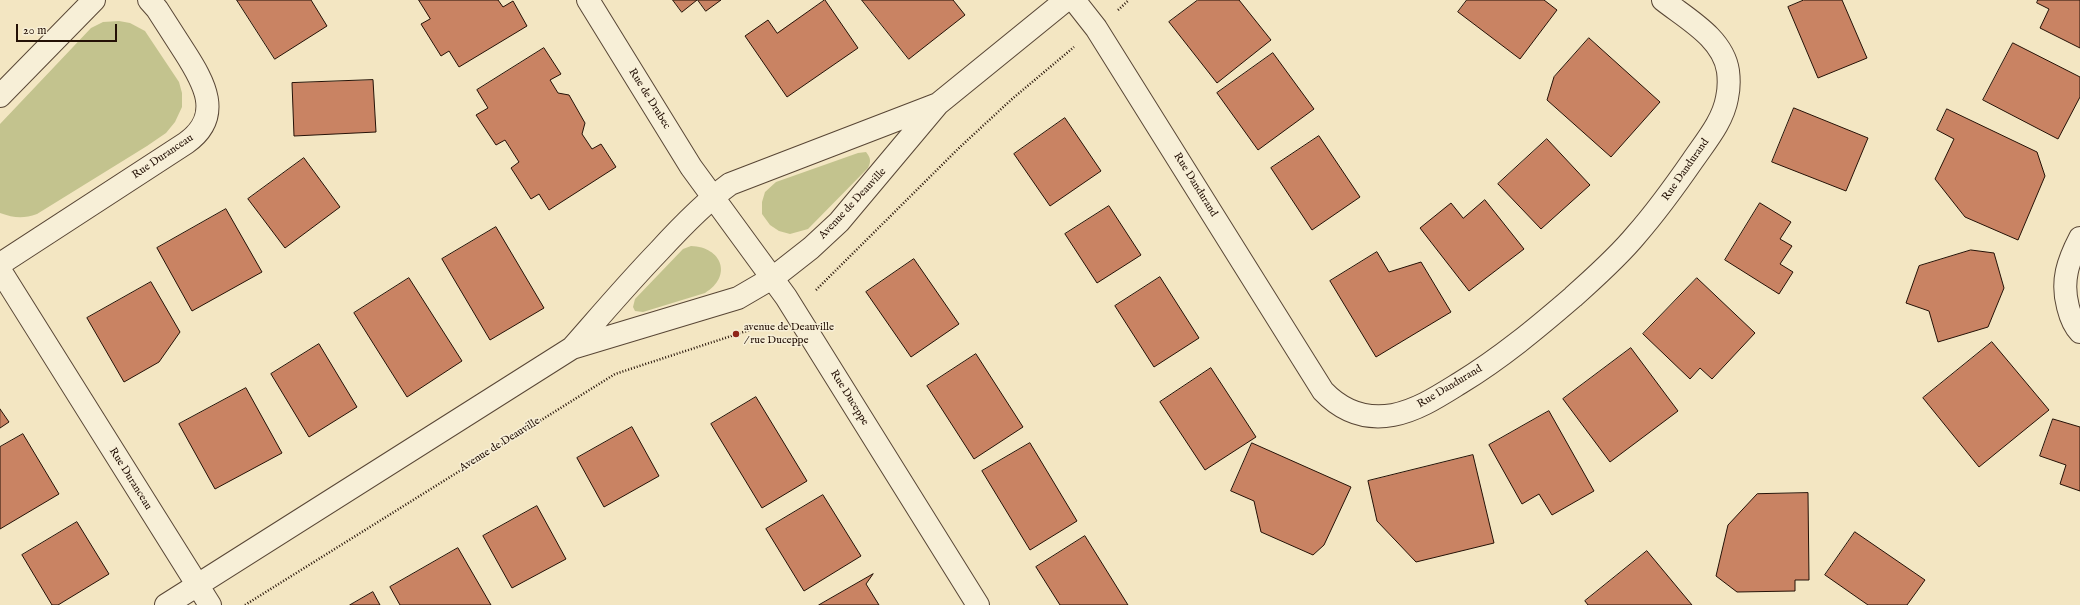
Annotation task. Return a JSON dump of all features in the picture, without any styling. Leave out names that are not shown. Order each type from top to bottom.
[{"type":"street","points":[[0,96],[94,0]]},
{"type":"street","name":"Rue Duranceau","points":[[0,264],[197,135],[203,124],[207,111],[208,96],[200,76],[157,9],[149,0]]},
{"type":"street","name":"Rue de Drubec","points":[[588,0],[691,167],[714,196]]},
{"type":"street","name":"Avenue de Deauville","points":[[166,605],[572,348],[738,298],[774,277],[811,248],[839,222],[938,104],[1066,0]]},
{"type":"street","name":"Rue Dandurand","points":[[1074,0],[1096,28],[1323,391],[1334,402],[1346,410],[1374,415],[1392,415],[1410,411],[1426,404],[1506,353],[1544,322],[1610,263],[1635,236],[1675,186],[1721,116],[1727,98],[1728,82],[1727,69],[1723,55],[1713,40],[1663,0]]},
{"type":"street","name":"Avenue de Deauville","points":[[572,348],[620,292],[714,196],[730,184],[749,175],[938,104]]},
{"type":"street","name":"Rue Duceppe","points":[[714,196],[774,277],[978,605]]},
{"type":"street","points":[[2080,238],[2069,259],[2064,279],[2065,297],[2070,314],[2080,332]]},
{"type":"street","name":"Rue Duranceau","points":[[0,270],[210,605]]},
{"type":"path","points":[[1117,10],[1130,0]]},
{"type":"path","points":[[814,292],[960,147],[1012,99],[1071,50]]},
{"type":"path","name":"Avenue de Deauville","points":[[245,605],[615,374],[772,322]]},
{"type":"green space","points":[[119,21],[130,23],[145,31],[179,82],[182,93],[182,107],[175,122],[166,133],[147,146],[37,214],[27,217],[18,217],[0,213],[0,124],[91,28],[103,22]]},
{"type":"green space","points":[[866,152],[870,160],[868,168],[808,229],[790,234],[779,231],[770,225],[762,214],[762,202],[765,192],[776,182],[858,153]]},
{"type":"green space","points":[[691,246],[710,251],[716,257],[720,264],[721,271],[719,279],[714,286],[705,293],[643,312],[635,311],[633,307],[635,299],[683,249]]},
{"type":"building","points":[[237,0],[311,0],[327,26],[275,59]]},
{"type":"building","points":[[419,0],[498,0],[503,7],[513,1],[527,26],[459,67],[449,51],[441,56],[421,24],[430,19]]},
{"type":"building","points":[[673,0],[697,0],[682,12]]},
{"type":"building","points":[[698,0],[721,0],[706,11]]},
{"type":"building","points":[[825,0],[858,48],[787,97],[745,36],[768,20],[777,33]]},
{"type":"building","points":[[862,0],[953,0],[965,15],[909,59]]},
{"type":"building","points":[[1198,0],[1239,0],[1271,40],[1217,83],[1169,22]]},
{"type":"building","points":[[1467,0],[1544,0],[1557,10],[1520,59],[1458,12]]},
{"type":"building","points":[[1804,0],[1842,0],[1867,58],[1818,78],[1788,7]]},
{"type":"building","points":[[2038,0],[2080,0],[2080,48],[2040,28],[2049,9],[2037,3]]},
{"type":"building","points":[[1589,38],[1660,102],[1611,157],[1547,100],[1554,77]]},
{"type":"building","points":[[2013,43],[2080,77],[2080,97],[2058,139],[1983,100]]},
{"type":"building","points":[[544,48],[561,74],[550,80],[558,93],[569,95],[585,123],[582,134],[592,149],[601,144],[616,167],[549,210],[539,194],[531,199],[511,168],[519,162],[505,140],[496,145],[476,115],[488,108],[477,90]]},
{"type":"building","points":[[1273,53],[1314,109],[1258,150],[1217,93]]},
{"type":"building","points":[[373,80],[376,132],[294,136],[292,83]]},
{"type":"building","points":[[1794,108],[1868,138],[1846,191],[1772,162]]},
{"type":"building","points":[[1947,109],[2037,152],[2045,176],[2018,240],[1965,217],[1935,179],[1954,139],[1937,130]]},
{"type":"building","points":[[1065,118],[1101,171],[1050,206],[1014,154]]},
{"type":"building","points":[[1319,136],[1360,197],[1312,230],[1271,168]]},
{"type":"building","points":[[1547,139],[1590,185],[1541,229],[1498,184]]},
{"type":"building","points":[[304,158],[340,207],[285,248],[248,199]]},
{"type":"building","points":[[1485,200],[1524,249],[1469,291],[1420,228],[1451,203],[1463,218]]},
{"type":"building","points":[[1760,203],[1791,222],[1780,239],[1792,246],[1780,264],[1793,272],[1779,294],[1725,260]]},
{"type":"building","points":[[1109,206],[1141,255],[1097,283],[1065,234]]},
{"type":"building","points":[[226,209],[262,272],[192,311],[157,248]]},
{"type":"building","points":[[496,227],[544,308],[490,340],[442,259]]},
{"type":"building","points":[[1971,250],[1994,253],[2004,288],[1988,327],[1938,342],[1929,311],[1906,303],[1919,266]]},
{"type":"building","points":[[1377,252],[1389,272],[1421,262],[1451,312],[1376,357],[1330,281]]},
{"type":"building","points":[[914,259],[959,324],[911,357],[866,292]]},
{"type":"building","points":[[1160,277],[1199,338],[1154,367],[1115,306]]},
{"type":"building","points":[[409,278],[462,361],[407,397],[354,313]]},
{"type":"building","points":[[1697,278],[1755,333],[1712,379],[1700,368],[1690,379],[1643,334]]},
{"type":"building","points":[[151,282],[180,332],[159,362],[124,382],[87,318]]},
{"type":"building","points":[[1992,342],[2049,410],[1979,467],[1923,398]]},
{"type":"building","points":[[319,344],[357,407],[309,437],[271,374]]},
{"type":"building","points":[[1631,348],[1678,411],[1610,462],[1563,399]]},
{"type":"building","points":[[976,354],[1023,427],[974,459],[927,386]]},
{"type":"building","points":[[1211,368],[1256,437],[1205,470],[1160,402]]},
{"type":"building","points":[[246,388],[282,453],[215,489],[179,424]]},
{"type":"building","points":[[756,397],[807,481],[762,508],[711,424]]},
{"type":"building","points":[[0,409],[9,422],[0,428]]},
{"type":"building","points":[[1549,411],[1594,491],[1552,515],[1539,494],[1522,504],[1489,445]]},
{"type":"building","points":[[2053,419],[2080,427],[2080,491],[2060,484],[2066,465],[2040,456]]},
{"type":"building","points":[[632,427],[659,476],[604,507],[577,458]]},
{"type":"building","points":[[23,434],[59,494],[0,529],[0,447]]},
{"type":"building","points":[[1030,443],[1077,521],[1030,550],[982,471]]},
{"type":"building","points":[[1252,443],[1351,487],[1324,545],[1313,555],[1261,532],[1254,501],[1231,491]]},
{"type":"building","points":[[1473,455],[1494,543],[1416,562],[1377,521],[1368,481]]},
{"type":"building","points":[[1808,493],[1809,580],[1795,580],[1795,591],[1737,592],[1716,576],[1728,525],[1757,494]]},
{"type":"building","points":[[823,495],[861,556],[804,591],[766,529]]},
{"type":"building","points":[[537,506],[566,559],[512,588],[483,536]]},
{"type":"building","points":[[77,522],[109,574],[58,605],[52,605],[22,555]]},
{"type":"building","points":[[1855,532],[1925,580],[1907,605],[1868,605],[1825,575]]},
{"type":"building","points":[[1085,536],[1128,605],[1060,605],[1036,567]]},
{"type":"building","points":[[458,548],[491,605],[400,605],[390,587]]},
{"type":"building","points":[[1647,551],[1692,605],[1588,605],[1585,601]]},
{"type":"building","points":[[873,574],[866,584],[879,605],[819,605]]},
{"type":"building","points":[[373,592],[380,605],[350,605]]},
{"type":"place","name":"avenue de Deauville / rue Duceppe","points":[[736,334]]}]
